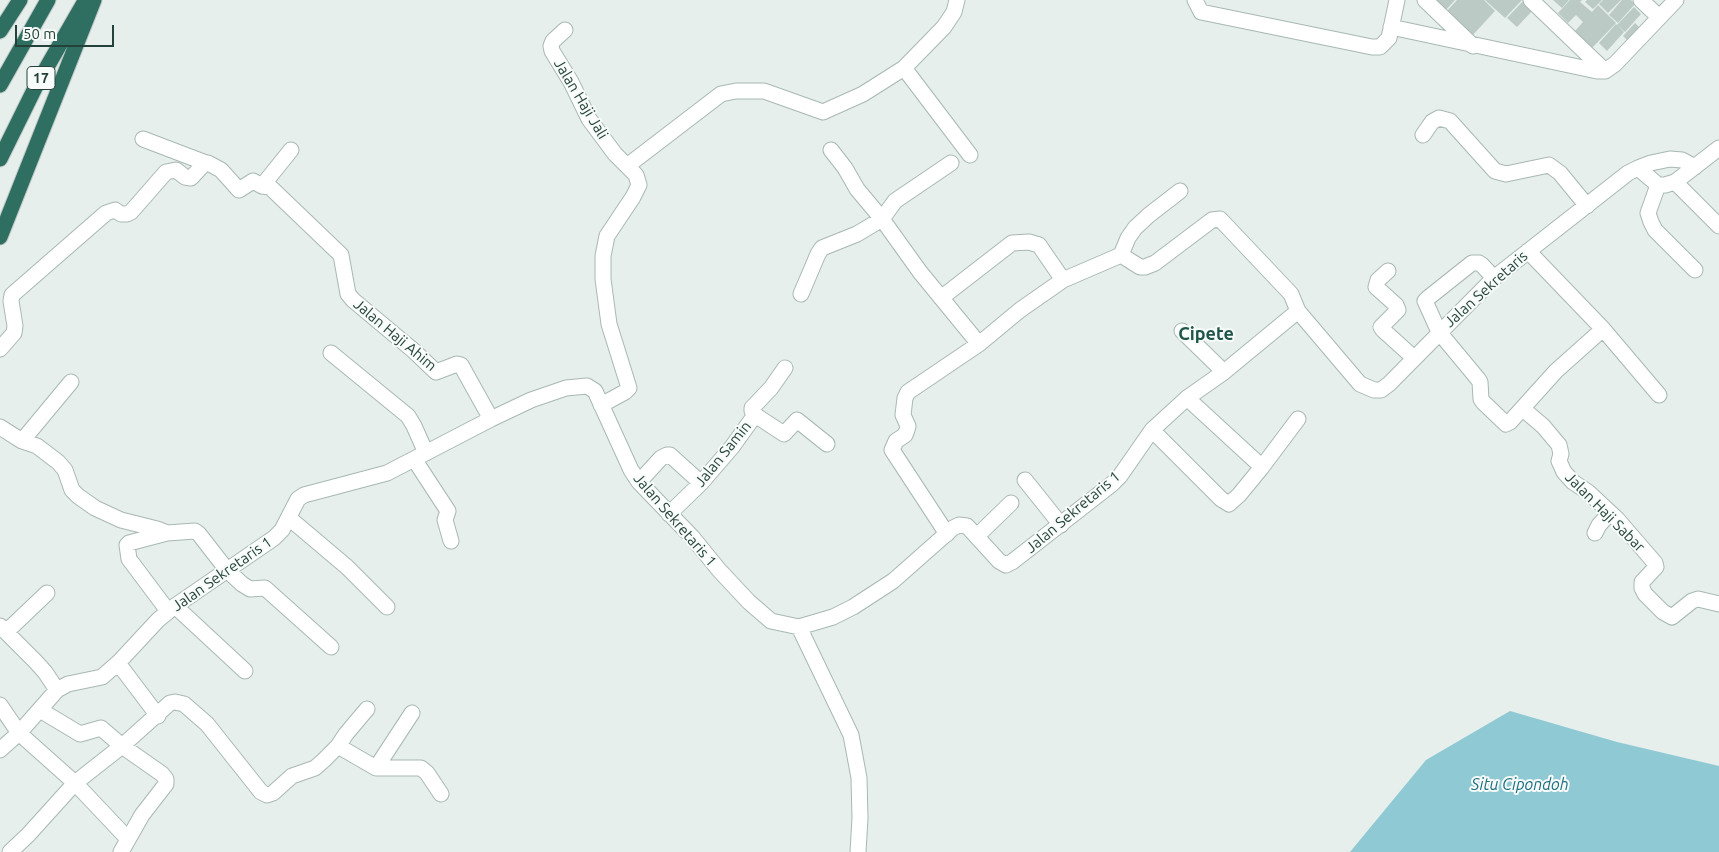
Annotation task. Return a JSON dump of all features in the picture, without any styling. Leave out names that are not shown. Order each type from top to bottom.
[{"type":"highway","points":[[0,31],[20,0]]},
{"type":"highway","name":"17","points":[[0,85],[48,0]]},
{"type":"highway","name":"17","points":[[0,159],[36,86],[86,0]]},
{"type":"highway","points":[[0,236],[94,0]]},
{"type":"street","points":[[627,166],[721,94],[736,91],[764,91],[823,112],[863,94],[904,68],[944,27],[954,12],[957,0]]},
{"type":"street","points":[[1195,0],[1201,12],[1372,47],[1380,47],[1389,38],[1397,0]]},
{"type":"street","points":[[1425,0],[1473,46]]},
{"type":"street","points":[[1531,0],[1605,71]]},
{"type":"street","points":[[1641,0],[1659,17]]},
{"type":"street","points":[[1392,27],[1596,72],[1605,71],[1615,64],[1676,0]]},
{"type":"street","name":"Jalan Haji Jali","points":[[565,30],[553,41],[552,51],[571,82],[589,119],[615,154],[636,176],[639,187],[607,236],[602,256],[609,324],[629,388],[601,405]]},
{"type":"street","points":[[904,68],[970,155]]},
{"type":"street","points":[[1422,134],[1432,122],[1440,118],[1450,121],[1496,171],[1506,174],[1549,165],[1560,173],[1587,206]]},
{"type":"street","points":[[143,139],[221,170],[239,190],[253,181],[262,186],[291,150]]},
{"type":"street","points":[[831,150],[845,168],[857,189],[882,219],[920,272],[979,344]]},
{"type":"street","points":[[1638,168],[1658,185],[1665,185],[1674,182],[1717,153]]},
{"type":"street","name":"Jalan Sekretaris","points":[[1298,311],[1360,384],[1374,390],[1381,390],[1494,278],[1628,174],[1651,163],[1670,160],[1682,160],[1695,167]]},
{"type":"street","points":[[0,349],[14,332],[16,326],[11,301],[12,295],[106,213],[115,210],[121,214],[131,212],[166,172],[176,170],[185,177],[191,178],[206,163]]},
{"type":"street","points":[[801,294],[822,248],[857,234],[882,219],[895,201],[951,163]]},
{"type":"street","points":[[1674,182],[1719,226]]},
{"type":"street","points":[[1658,185],[1648,213],[1651,222],[1663,239],[1695,270]]},
{"type":"street","name":"Jalan Haji Ahim","points":[[262,186],[270,187],[341,255],[348,294],[352,300],[414,350],[436,372],[456,364],[461,365],[491,419]]},
{"type":"street","points":[[947,534],[893,454],[893,445],[908,430],[903,415],[905,398],[908,392],[979,344],[1020,310],[1063,280],[1121,255],[1128,238],[1136,228],[1149,215],[1180,191]]},
{"type":"street","points":[[1121,255],[1145,267],[1155,263],[1212,220],[1220,219],[1291,294],[1298,311]]},
{"type":"street","points":[[941,298],[1012,243],[1029,242],[1039,245],[1063,280]]},
{"type":"street","points":[[1528,251],[1603,329],[1659,396]]},
{"type":"street","points":[[1494,278],[1482,265],[1472,263],[1428,298],[1426,304],[1439,332],[1480,382],[1482,402],[1506,424],[1510,422],[1556,371],[1603,329]]},
{"type":"street","points":[[1388,271],[1378,280],[1376,287],[1398,310],[1381,327],[1414,358]]},
{"type":"street","name":"Jalan Sekretaris 1","points":[[0,750],[57,690],[68,684],[102,677],[118,663],[158,620],[274,538],[282,530],[298,499],[304,495],[387,473],[531,400],[566,388],[581,386],[595,391],[631,470],[639,482],[693,538],[724,576],[749,602],[771,621],[799,627],[833,617],[853,607],[893,581],[953,528],[963,525],[977,536],[999,561],[1006,565],[1012,562],[1116,480],[1152,430],[1187,398],[1224,372],[1298,311]]},
{"type":"street","points":[[1182,331],[1224,372]]},
{"type":"street","points":[[330,353],[408,416],[414,426],[420,456],[448,511],[446,520],[452,541]]},
{"type":"street","name":"Jalan Samin","points":[[669,514],[701,483],[732,447],[755,415],[752,408],[772,388],[785,368]]},
{"type":"street","points":[[22,440],[71,382]]},
{"type":"street","points":[[1187,398],[1262,467]]},
{"type":"street","name":"Jalan Haji Sabar","points":[[1523,408],[1543,426],[1559,445],[1561,454],[1559,461],[1564,472],[1610,513],[1655,562],[1656,567],[1642,582],[1645,594],[1672,618],[1692,601],[1698,599],[1719,604]]},
{"type":"street","points":[[755,415],[784,434],[797,420],[827,444]]},
{"type":"street","points":[[1152,430],[1229,504],[1262,467],[1298,419]]},
{"type":"street","points":[[0,427],[22,440],[37,446],[58,462],[65,470],[72,490],[95,508],[121,520],[167,533]]},
{"type":"street","points":[[639,482],[667,454],[701,483]]},
{"type":"street","points":[[1025,480],[1060,525]]},
{"type":"street","points":[[977,536],[1010,503]]},
{"type":"street","points":[[1595,533],[1599,525],[1610,513]]},
{"type":"street","points":[[289,518],[347,567],[387,607]]},
{"type":"street","points":[[245,671],[172,609],[129,559],[127,545],[129,543],[167,533],[192,530],[198,532],[228,570],[245,587],[250,589],[265,588],[331,647]]},
{"type":"street","points":[[47,593],[3,629],[41,667],[57,690]]},
{"type":"street","points":[[799,627],[851,735],[859,778],[860,818],[858,852]]},
{"type":"street","points":[[118,663],[158,716]]},
{"type":"street","points":[[10,852],[75,783],[158,716],[170,703],[179,702],[184,704],[207,724],[261,792],[267,795],[274,793],[292,776],[315,768],[338,746],[367,709]]},
{"type":"street","points":[[0,705],[19,732],[75,783],[124,846],[142,815],[166,784],[166,779],[101,728],[80,734],[40,710]]},
{"type":"street","points":[[376,768],[412,713]]},
{"type":"street","points":[[338,746],[376,768],[420,768],[427,773],[440,794]]},
{"type":"water","name":"Situ Cipondoh","points":[[1510,711],[1617,742],[1719,766],[1719,852],[1350,852],[1426,760]]},
{"type":"building","points":[[1437,0],[1455,0],[1445,11],[1435,2]]},
{"type":"building","points":[[1457,0],[1484,0],[1495,11],[1471,37],[1445,13]]},
{"type":"building","points":[[1485,0],[1522,0],[1505,18]]},
{"type":"building","points":[[1524,0],[1534,9],[1517,27],[1507,18]]},
{"type":"building","points":[[1553,0],[1569,0],[1562,8]]},
{"type":"building","points":[[1570,0],[1582,0],[1580,2],[1592,12],[1598,5],[1616,23],[1592,48],[1575,31],[1583,22],[1576,15],[1568,23],[1558,13]]},
{"type":"building","points":[[1587,0],[1602,0],[1593,9],[1585,2]]},
{"type":"building","points":[[1603,0],[1621,0],[1608,13],[1599,4]]},
{"type":"building","points":[[1622,0],[1631,0],[1635,4],[1618,23],[1609,15]]},
{"type":"building","points":[[1634,7],[1641,14],[1625,32],[1617,25]]},
{"type":"building","points":[[1635,23],[1641,29],[1629,42],[1623,36]]},
{"type":"building","points":[[1616,24],[1624,32],[1607,51],[1599,43]]},
{"type":"district","name":"Cipete","points":[[1206,334]]}]
